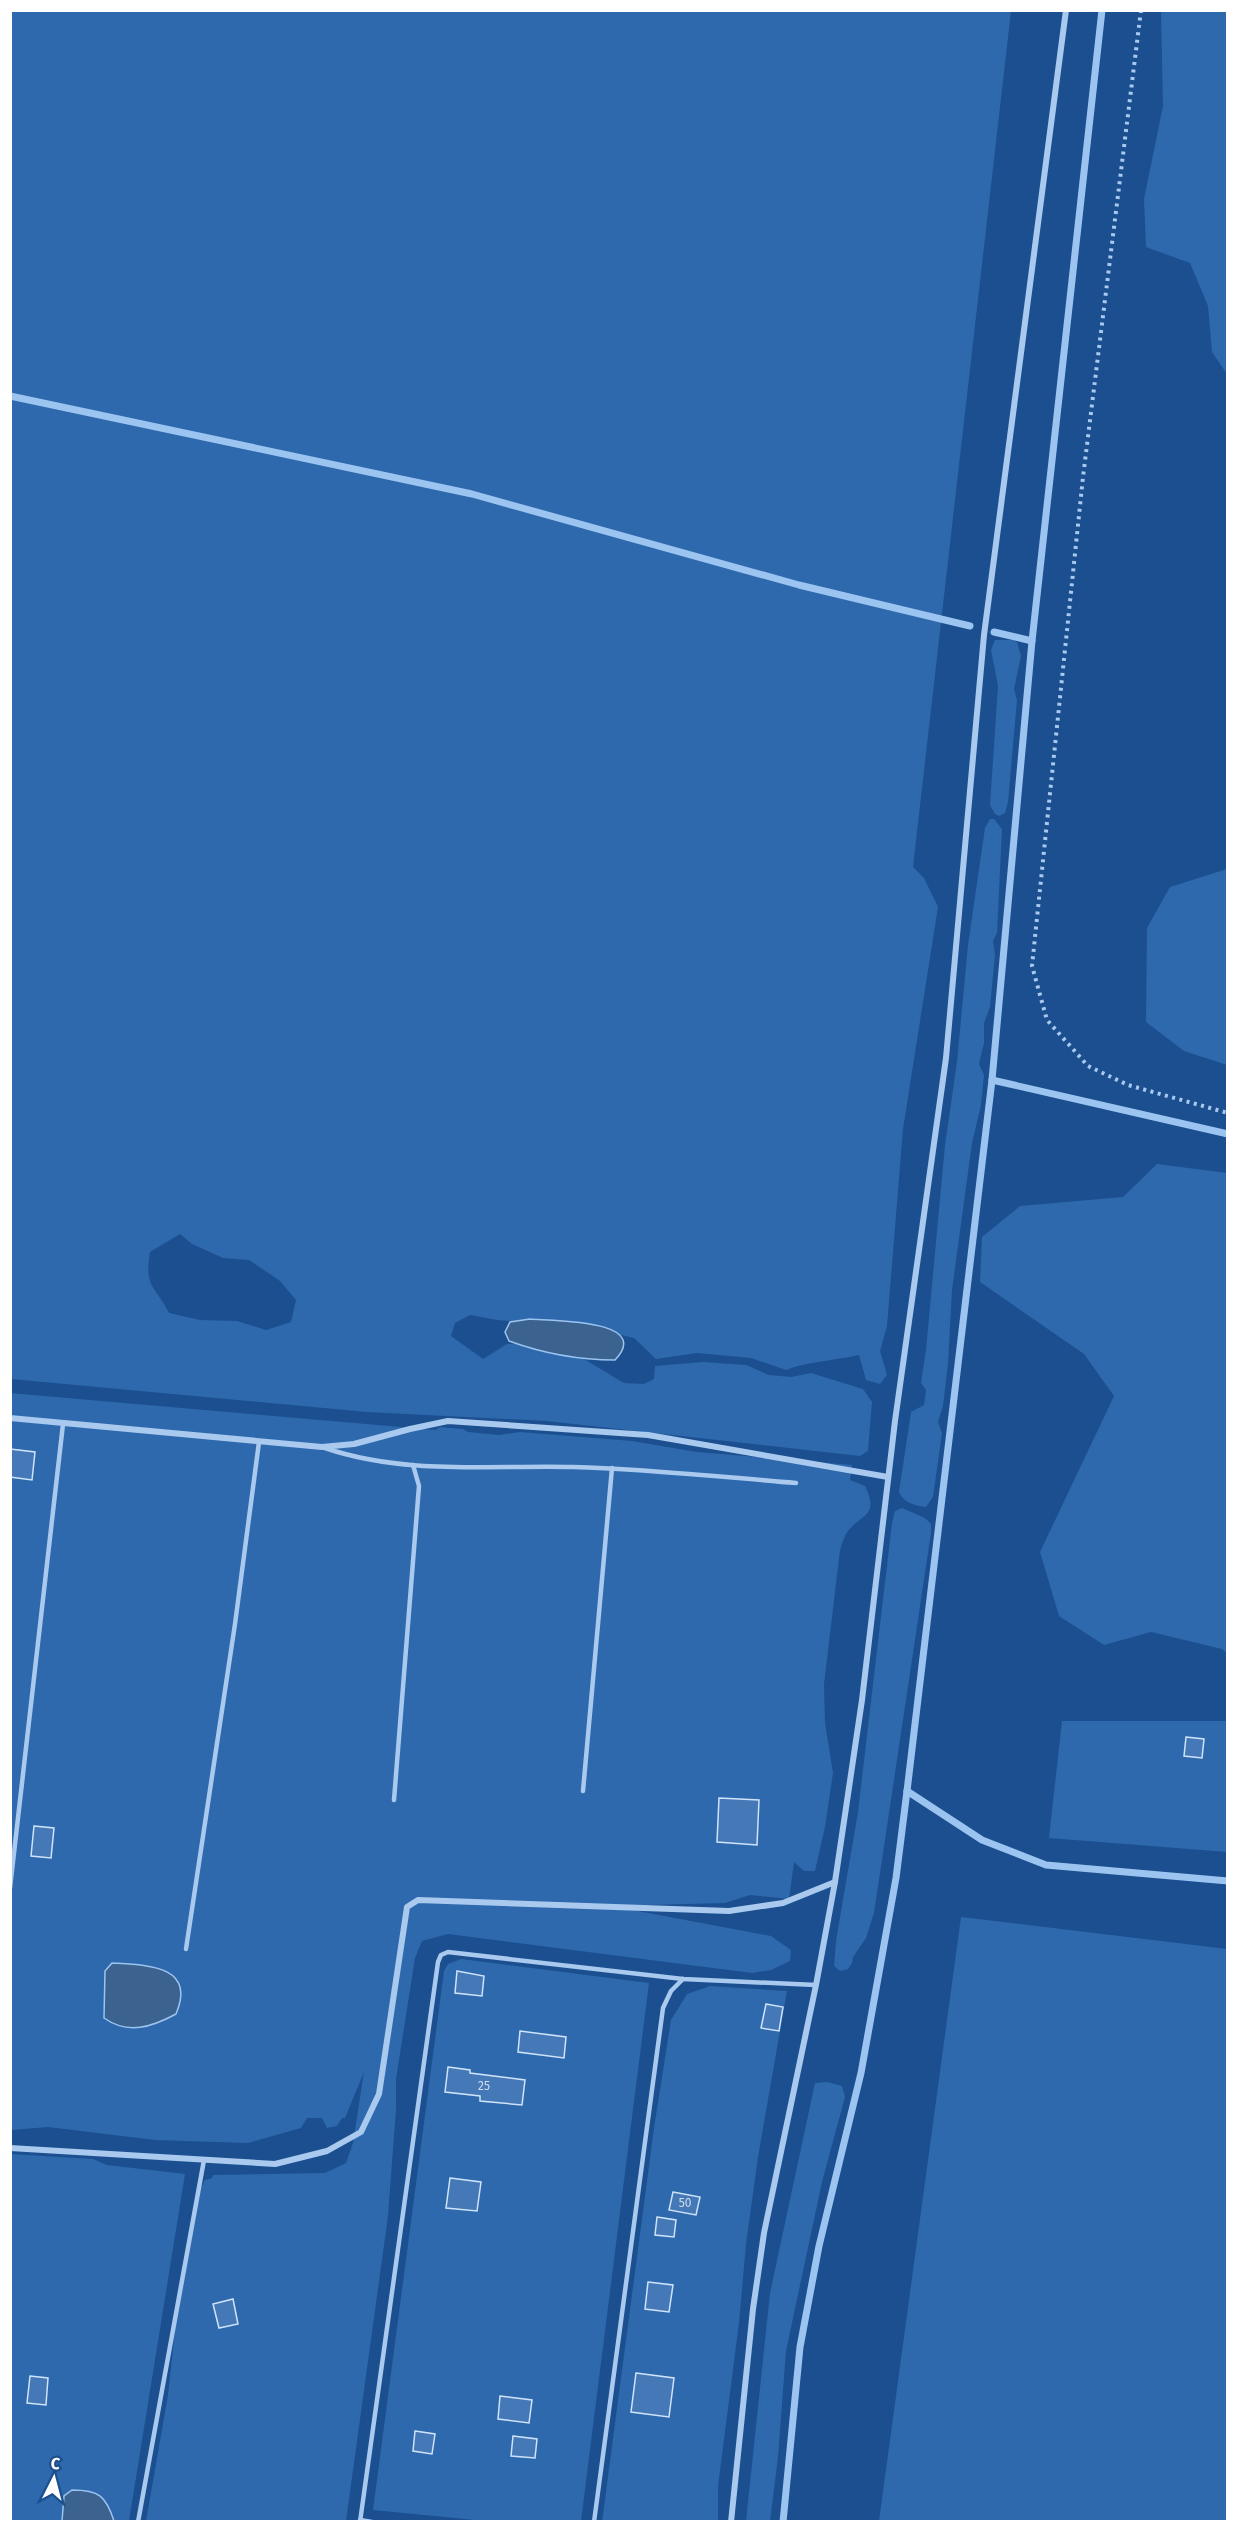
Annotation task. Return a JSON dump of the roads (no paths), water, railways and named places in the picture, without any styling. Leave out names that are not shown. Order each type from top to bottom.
[{"type":"street","points":[[731,2522],[753,2309],[764,2233],[835,1882],[862,1700],[888,1477],[946,1058],[984,635],[1066,10]]},
{"type":"street","points":[[10,1418],[322,1447],[354,1444],[448,1421],[648,1435],[888,1477]]},
{"type":"street","points":[[10,2148],[275,2164],[327,2151],[360,2132],[379,2094],[407,1907],[418,1900],[729,1911],[783,1902],[835,1882]]},
{"type":"lane","points":[[10,1888],[63,1424]]},
{"type":"lane","points":[[186,1948],[235,1624],[259,1442]]},
{"type":"lane","points":[[322,1447],[349,1457],[413,1465],[612,1468],[796,1483]]},
{"type":"lane","points":[[394,1800],[419,1486],[413,1465]]},
{"type":"lane","points":[[583,1791],[612,1468]]},
{"type":"lane","points":[[372,2522],[360,2521],[436,1974],[441,1955],[448,1952],[683,1979],[816,1985]]},
{"type":"lane","points":[[594,2522],[663,2008],[671,1991],[683,1979]]},
{"type":"lane","points":[[138,2522],[204,2160]]},
{"type":"waterway","points":[[783,2522],[800,2347],[819,2246],[861,2073],[896,1878],[992,1080],[1032,641],[1102,10]]},
{"type":"waterway","points":[[10,396],[472,494],[799,585],[970,626]]},
{"type":"waterway","points":[[994,632],[1032,641]]},
{"type":"waterway","points":[[992,1080],[1228,1134]]},
{"type":"waterway","points":[[907,1791],[982,1840],[1046,1865],[1228,1881]]}]
